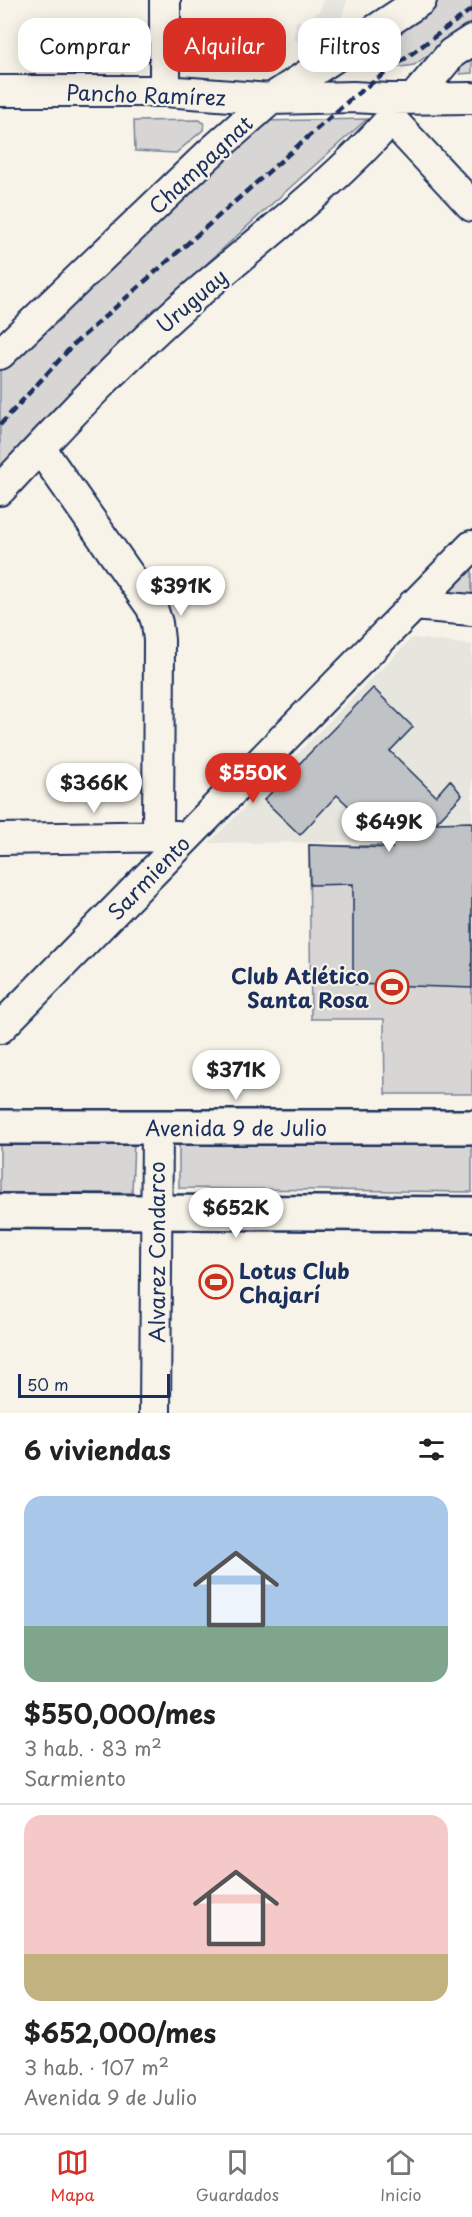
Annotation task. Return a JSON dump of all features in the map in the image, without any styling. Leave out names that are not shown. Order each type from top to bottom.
[{"type":"main road","name":"Avenida 9 de Julio","points":[[0,1127],[472,1127]]},
{"type":"main road","points":[[0,1211],[472,1214]]},
{"type":"street","points":[[165,0],[165,91]]},
{"type":"street","name":"Champagnat","points":[[0,354],[208,154],[271,99],[421,0]]},
{"type":"street","name":"Uruguay","points":[[0,490],[115,369],[176,312],[363,152],[398,106],[452,53],[472,40]]},
{"type":"street","name":"Pancho Ramírez","points":[[0,91],[165,91],[271,99],[353,97],[398,106],[472,98]]},
{"type":"street","points":[[398,106],[472,206]]},
{"type":"street","points":[[40,448],[152,608],[157,623],[159,640],[158,837]]},
{"type":"street","name":"Sarmiento","points":[[0,1028],[472,546]]},
{"type":"street","points":[[413,605],[472,610]]},
{"type":"street","points":[[0,839],[189,835]]},
{"type":"street","name":"Alvarez Condarco","points":[[155,1413],[157,1127]]},
{"type":"shaded area","points":[[323,0],[347,0],[342,18],[309,18],[320,10]]},
{"type":"shaded area","points":[[427,0],[472,0],[472,24],[414,65],[401,67],[401,18]]},
{"type":"shaded area","points":[[296,21],[298,21],[298,41],[293,40]]},
{"type":"shaded area","points":[[472,50],[472,73],[460,74],[460,58]]},
{"type":"shaded area","points":[[367,119],[179,289],[88,377],[0,468],[0,365],[261,121]]},
{"type":"shaded area","points":[[200,120],[204,124],[203,130],[176,153],[135,151],[134,121]]},
{"type":"shaded area","points":[[472,551],[472,606],[422,602]]},
{"type":"shaded area","points":[[412,638],[472,645],[472,841],[209,843]]},
{"type":"shaded area","name":"Club Atlético Santa Rosa","points":[[472,844],[472,1094],[385,1094],[384,1019],[311,1019],[309,845]]},
{"type":"shaded area","points":[[179,1137],[472,1141],[472,1192],[179,1188]]},
{"type":"shaded area","points":[[0,1139],[134,1140],[132,1193],[0,1193]]},
{"type":"building","points":[[373,688],[413,727],[390,751],[436,796],[450,780],[462,795],[436,823],[472,822],[472,988],[353,984],[353,884],[310,885],[309,845],[392,848],[337,795],[300,835],[264,800]]},
{"type":"railway","points":[[0,425],[74,344],[353,97],[472,9]]},
{"type":"place","name":"Club Atlético Santa Rosa","points":[[392,987]]},
{"type":"place","name":"Lotus Club Chajarí","points":[[216,1282]]}]
